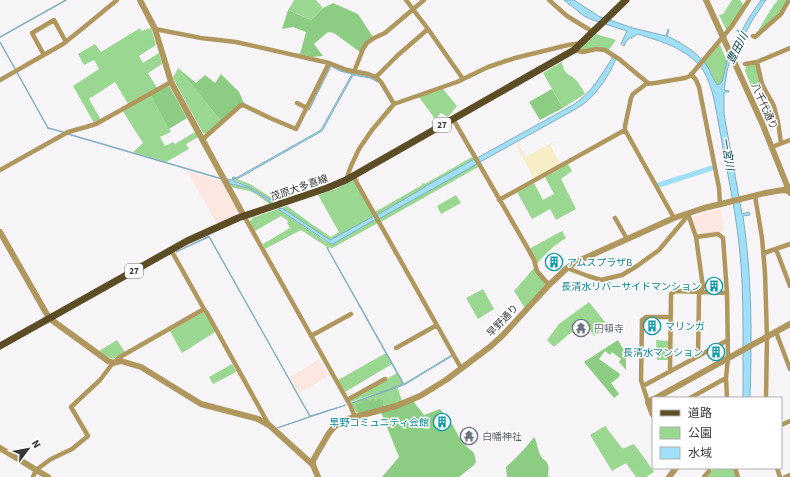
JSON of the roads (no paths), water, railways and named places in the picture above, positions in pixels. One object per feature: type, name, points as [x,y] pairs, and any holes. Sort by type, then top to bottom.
[{"type":"main road","name":"27","points":[[594,31],[626,0]]},
{"type":"main road","name":"茂原大多喜線","points":[[0,346],[171,250],[206,233],[244,216],[327,188],[350,178],[574,50],[594,31]]},
{"type":"street","points":[[0,80],[66,42],[117,0]]},
{"type":"street","points":[[140,0],[155,29],[170,82],[347,400],[355,417]]},
{"type":"street","points":[[406,0],[463,79]]},
{"type":"street","points":[[354,72],[365,46],[374,38],[386,33],[424,0]]},
{"type":"street","points":[[549,0],[567,16],[594,31]]},
{"type":"street","points":[[706,0],[724,39]]},
{"type":"street","points":[[674,218],[625,130],[627,113],[632,96],[648,83],[685,78],[691,74],[710,52],[724,39],[749,0]]},
{"type":"street","points":[[753,36],[755,37],[781,14],[790,1]]},
{"type":"street","points":[[44,55],[32,33],[54,20],[66,42]]},
{"type":"street","points":[[155,29],[201,38],[236,42],[329,63],[354,72],[368,74],[376,77],[382,82],[394,104]]},
{"type":"street","points":[[376,77],[398,55],[428,29]]},
{"type":"street","name":"八千代通り","points":[[724,39],[790,191]]},
{"type":"street","points":[[461,368],[375,214],[350,178],[350,166],[372,130],[394,104],[515,58],[581,43]]},
{"type":"street","points":[[745,64],[757,62],[790,48]]},
{"type":"street","points":[[574,50],[583,52],[599,49],[605,50],[619,59],[648,83]]},
{"type":"street","points":[[757,62],[762,84],[774,106],[781,143]]},
{"type":"street","points":[[202,139],[243,105],[296,129],[329,63]]},
{"type":"street","points":[[691,74],[699,87],[719,188],[720,204]]},
{"type":"street","points":[[0,170],[68,132],[94,125],[170,82]]},
{"type":"street","points":[[297,103],[307,108]]},
{"type":"street","points":[[453,119],[534,260],[537,271],[549,285]]},
{"type":"street","points":[[499,200],[625,130]]},
{"type":"street","points":[[772,147],[790,140]]},
{"type":"street","points":[[766,397],[764,253],[753,196],[783,190],[790,191]]},
{"type":"street","name":"早野通り","points":[[312,465],[315,457],[334,427],[344,420],[396,406],[420,396],[446,380],[492,346],[549,285],[567,268],[576,262],[674,218],[704,208],[753,196]]},
{"type":"street","points":[[688,214],[696,237],[703,287],[699,295],[698,356]]},
{"type":"street","points":[[567,268],[601,280],[622,275],[659,250],[686,219],[688,214]]},
{"type":"street","points":[[616,218],[627,239]]},
{"type":"street","points":[[0,232],[49,318],[108,361],[113,363],[121,361],[140,367],[201,404],[258,420],[269,425]]},
{"type":"street","points":[[696,237],[718,234],[723,238],[730,357],[726,378],[727,397]]},
{"type":"street","points":[[764,253],[790,244]]},
{"type":"street","points":[[776,249],[790,286]]},
{"type":"street","points":[[171,250],[269,425],[312,465],[318,477]]},
{"type":"street","points":[[670,371],[671,294],[675,291],[727,293]]},
{"type":"street","points":[[33,477],[36,470],[51,459],[72,449],[88,436],[71,406],[100,380],[113,363],[120,357],[204,309]]},
{"type":"street","points":[[311,336],[351,314]]},
{"type":"street","points":[[652,413],[652,400],[641,380],[642,320],[646,317],[670,317]]},
{"type":"street","points":[[657,397],[790,324]]},
{"type":"street","points":[[396,348],[437,325]]},
{"type":"street","points":[[776,332],[790,369]]},
{"type":"street","points":[[643,386],[728,340]]},
{"type":"street","points":[[692,397],[726,378]]},
{"type":"street","points":[[347,400],[385,379]]},
{"type":"street","points":[[0,448],[48,477]]},
{"type":"street","points":[[668,477],[675,469]]},
{"type":"street","points":[[785,477],[790,475]]},
{"type":"water","name":"一宮川","points":[[564,0],[574,0],[598,16],[633,28],[666,36],[668,29],[667,36],[695,53],[704,62],[718,85],[722,82],[727,61],[741,33],[737,30],[741,32],[761,0],[766,0],[753,19],[730,61],[724,90],[729,91],[724,92],[724,114],[742,214],[749,212],[750,215],[743,216],[751,307],[750,397],[743,397],[743,295],[737,231],[716,111],[707,77],[697,62],[674,47],[638,34],[627,40],[624,46],[621,44],[627,31],[584,16]]},
{"type":"water","points":[[613,57],[616,59],[607,76],[596,92],[585,102],[574,110],[480,162],[477,158],[580,100],[596,83]]},
{"type":"water","points":[[330,65],[340,70],[373,78],[378,82],[370,78],[353,75],[322,131],[237,179],[234,178],[233,181],[249,187],[274,202],[272,203],[249,188],[230,184],[227,179],[232,180],[233,177],[236,178],[321,130],[352,74],[340,71],[331,66],[309,110]]},
{"type":"water","points":[[474,159],[477,164],[379,219],[377,215]]},
{"type":"water","points":[[282,208],[330,240],[374,216],[376,219],[331,244],[278,209]]},
{"type":"water","points":[[209,236],[310,416],[346,405],[277,428],[309,417],[309,415],[209,237],[176,252]]},
{"type":"water","points":[[328,247],[404,384],[452,356],[404,385],[352,403],[403,384],[327,248]]},
{"type":"waterway","points":[[0,37],[66,0]]},
{"type":"waterway","points":[[0,42],[48,128],[63,132]]},
{"type":"waterway","points":[[68,134],[222,179]]},
{"type":"waterway","points":[[659,185],[712,168]]},
{"type":"place","name":"アムスプラザB","points":[[554,262]]},
{"type":"place","name":"長清水リバーサイドマンション","points":[[714,286]]},
{"type":"place","name":"マリンガ","points":[[652,326]]},
{"type":"place","name":"円頓寺","points":[[581,328]]},
{"type":"place","name":"長清水マンション","points":[[716,352]]},
{"type":"place","name":"早野コミュニティ会館","points":[[442,422]]},
{"type":"place","name":"白幡神社","points":[[469,436]]},
{"type":"water label","name":"豊田川","points":[[737,48]]}]
